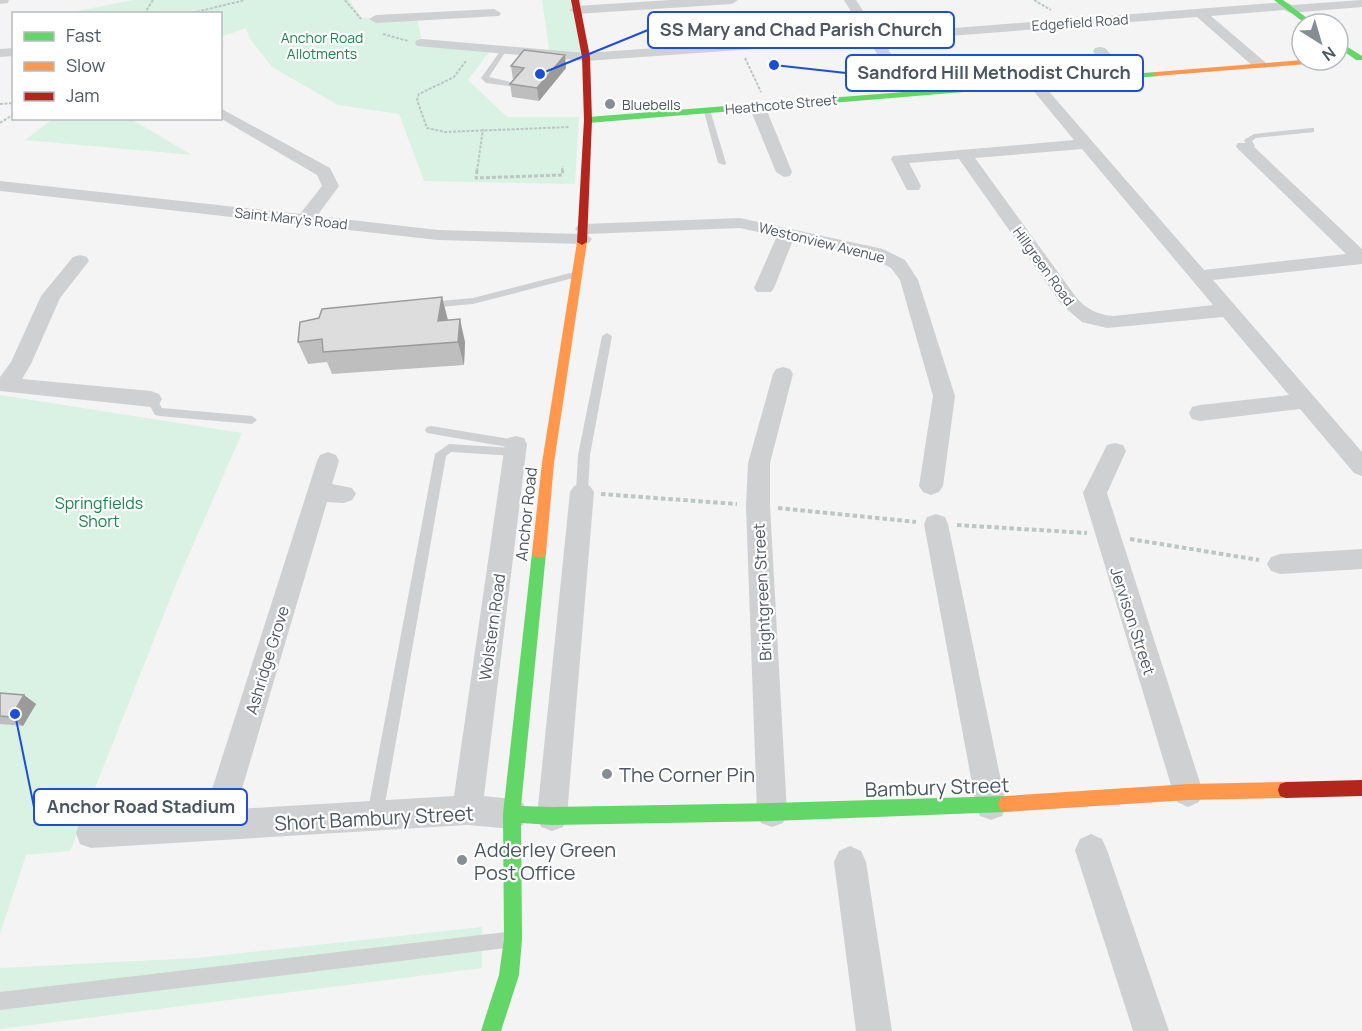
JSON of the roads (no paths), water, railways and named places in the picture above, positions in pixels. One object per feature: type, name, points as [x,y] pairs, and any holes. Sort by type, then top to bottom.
[{"type":"street","points":[[417,17],[421,0]]},
{"type":"street","points":[[576,5],[732,0]]},
{"type":"street","points":[[850,0],[908,93]]},
{"type":"street","name":"Edgefield Road","points":[[874,38],[1285,5],[1362,3]]},
{"type":"street","name":"Anchor Road","points":[[491,1031],[509,975],[513,939],[512,814],[548,463],[584,234],[588,123],[586,57],[576,5]]},
{"type":"street","points":[[1200,13],[1260,65]]},
{"type":"street","points":[[375,25],[417,17],[497,28],[586,57],[780,43]]},
{"type":"street","points":[[422,42],[460,44],[476,48],[497,28]]},
{"type":"street","points":[[1100,51],[1123,76]]},
{"type":"street","name":"Heathcote Street","points":[[588,123],[706,110],[1290,63]]},
{"type":"street","points":[[1034,83],[1362,467]]},
{"type":"street","points":[[762,106],[784,172]]},
{"type":"street","points":[[222,113],[324,172],[331,186],[305,220]]},
{"type":"street","points":[[913,186],[899,159],[1086,144]]},
{"type":"street","points":[[1246,146],[1362,258]]},
{"type":"street","name":"Hillgreen Road","points":[[964,154],[1072,306],[1082,314],[1097,321],[1114,322],[1229,310]]},
{"type":"street","name":"Saint Mary's Road","points":[[0,186],[438,235],[584,234]]},
{"type":"street","name":"Westonview Avenue","points":[[584,234],[740,223],[877,253],[898,264],[907,275],[944,396],[931,486]]},
{"type":"street","points":[[764,288],[788,233]]},
{"type":"street","points":[[1199,276],[1362,258]]},
{"type":"street","points":[[80,261],[51,296],[30,345],[4,384],[137,403]]},
{"type":"street","name":"Brightgreen Street","points":[[772,812],[758,506],[759,463],[783,374]]},
{"type":"street","points":[[1200,413],[1222,401],[1307,401]]},
{"type":"street","name":"Wolstern Road","points":[[467,810],[516,448]]},
{"type":"street","name":"Jervison Street","points":[[1115,451],[1095,493],[1188,792]]},
{"type":"street","name":"Ashridge Grove","points":[[215,827],[331,494],[328,461]]},
{"type":"street","points":[[552,816],[582,492]]},
{"type":"street","points":[[936,524],[991,805]]},
{"type":"street","points":[[1280,564],[1362,559]]},
{"type":"street","name":"Bambury Street","points":[[512,814],[552,816],[772,812],[991,805],[1188,792],[1362,788]]},
{"type":"street","name":"Short Bambury Street","points":[[92,833],[467,810],[512,814]]},
{"type":"street","points":[[1091,850],[1151,1031]]},
{"type":"street","points":[[850,862],[874,1031]]},
{"type":"lane","points":[[497,28],[485,78],[489,81],[512,84]]},
{"type":"lane","points":[[706,110],[722,163]]},
{"type":"lane","points":[[1246,146],[1248,140],[1254,136],[1311,130]]},
{"type":"lane","points":[[415,307],[473,301],[578,274]]},
{"type":"lane","points":[[582,492],[584,455],[607,336]]},
{"type":"lane","points":[[137,403],[159,412],[252,420]]},
{"type":"lane","points":[[431,430],[516,448]]},
{"type":"lane","points":[[375,815],[441,454],[449,448],[516,448]]},
{"type":"lane","points":[[0,1001],[513,939]]},
{"type":"place","name":"Sandford Hill Methodist Church","points":[[774,65]]},
{"type":"place","name":"SS Mary and Chad Parish Church","points":[[540,74]]},
{"type":"place","name":"Bluebells","points":[[610,104]]},
{"type":"place","name":"Anchor Road Stadium","points":[[15,714]]},
{"type":"place","name":"The Corner Pin","points":[[607,774]]},
{"type":"place","name":"Adderley Green Post Office","points":[[462,860]]},
{"type":"park label","name":"Anchor Road Allotments","points":[[322,46]]},
{"type":"park label","name":"Springfields Short","points":[[99,512]]}]
